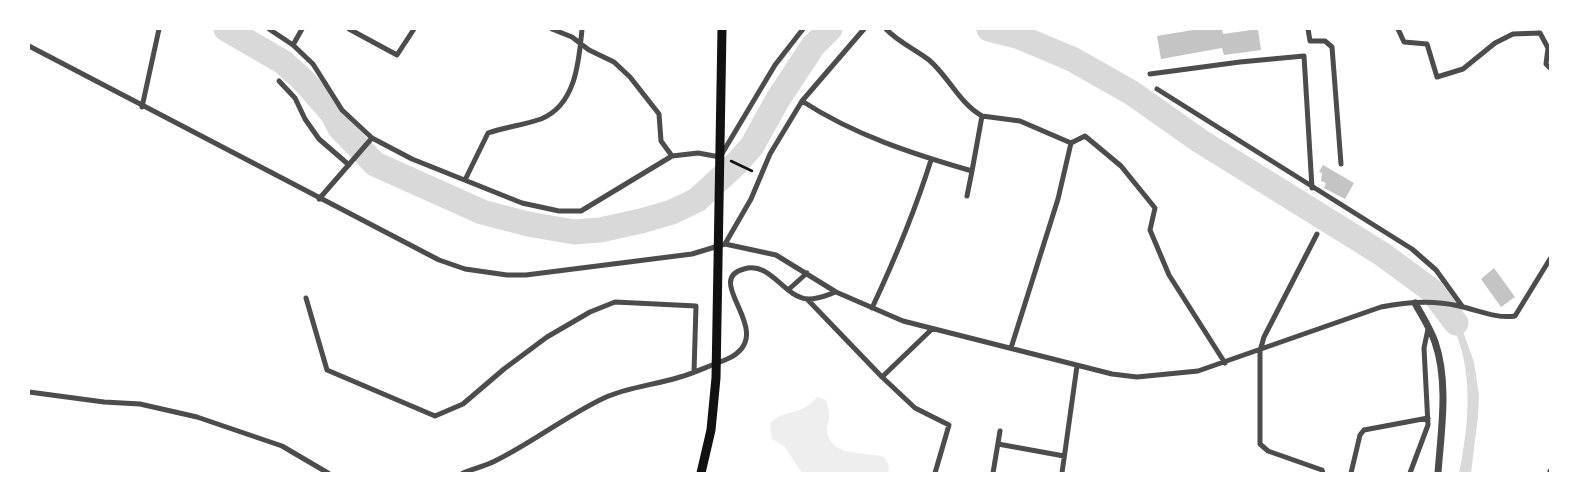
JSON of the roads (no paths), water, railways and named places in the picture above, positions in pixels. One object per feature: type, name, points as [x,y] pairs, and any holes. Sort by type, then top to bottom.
[{"type":"main road","points":[[701,473],[711,430],[716,378],[722,29]]},
{"type":"street","points":[[142,107],[158,29]]},
{"type":"street","points":[[269,29],[292,45],[313,64],[342,110],[370,140],[522,203],[559,211],[581,211],[672,156],[698,153],[720,157],[775,65],[803,29]]},
{"type":"street","points":[[292,45],[302,29]]},
{"type":"street","points":[[349,29],[398,55],[414,29]]},
{"type":"street","points":[[552,29],[572,37],[589,50],[614,62],[645,95],[659,114],[661,141],[672,156]]},
{"type":"street","points":[[465,180],[488,133],[542,118],[558,106],[572,86],[582,29]]},
{"type":"street","points":[[725,244],[752,198],[770,154],[802,101],[864,29]]},
{"type":"street","points":[[886,29],[929,60],[945,75],[962,100],[982,116],[1020,121],[1071,144]]},
{"type":"street","points":[[1308,29],[1310,42],[1325,41],[1332,47],[1341,164]]},
{"type":"street","points":[[1398,29],[1404,42],[1427,44],[1437,77],[1463,69],[1495,43],[1513,34],[1540,33],[1548,48],[1546,64],[1550,68]]},
{"type":"street","points":[[29,46],[319,199],[439,260],[465,269],[526,276],[692,254],[725,244],[776,255],[836,292],[903,321],[1112,374],[1137,377],[1198,371],[1260,351],[1381,307],[1418,303],[1460,306],[1506,318],[1515,316],[1549,262]]},
{"type":"street","points":[[1150,74],[1304,56],[1312,188]]},
{"type":"street","points":[[280,82],[295,98],[305,119],[319,139],[350,164]]},
{"type":"street","points":[[1156,89],[1412,249],[1436,270],[1460,306]]},
{"type":"street","points":[[802,101],[826,117],[857,132],[931,160],[972,171]]},
{"type":"street","points":[[967,196],[982,116]]},
{"type":"street","points":[[1011,348],[1058,199],[1071,144],[1084,136],[1121,166],[1155,208],[1150,230],[1169,275],[1225,363]]},
{"type":"street","points":[[319,199],[370,140]]},
{"type":"street","points":[[872,308],[912,217],[931,160]]},
{"type":"street","points":[[1317,234],[1264,338],[1260,351],[1260,444],[1268,451],[1322,470],[1323,473]]},
{"type":"street","points":[[463,473],[494,462],[604,398],[630,388],[681,377],[734,356],[744,346],[748,326],[731,292],[730,284],[734,275],[743,269],[762,269],[788,290],[807,299],[882,377],[915,408],[949,426],[935,473]]},
{"type":"street","points":[[788,290],[807,273]]},
{"type":"street","points":[[807,299],[836,292]]},
{"type":"street","points":[[306,298],[328,370],[435,416],[463,404],[547,337],[590,312],[614,302],[696,306],[694,372]]},
{"type":"street","points":[[1418,303],[1435,341],[1440,362],[1443,390],[1438,473]]},
{"type":"street","points":[[882,377],[932,329]]},
{"type":"street","points":[[1410,473],[1428,418],[1424,348],[1428,329]]},
{"type":"street","points":[[1062,473],[1077,366]]},
{"type":"street","points":[[29,392],[104,402],[140,404],[197,417],[282,446],[328,473]]},
{"type":"street","points":[[1351,473],[1360,434],[1364,430],[1428,418]]},
{"type":"street","points":[[993,473],[1000,430]]},
{"type":"street","points":[[998,444],[1064,456]]},
{"type":"waterway","points":[[226,29],[283,62],[303,80],[332,113],[340,128],[375,164],[482,212],[528,224],[574,232],[600,230],[641,221],[672,212],[697,200],[737,163],[752,146],[778,99],[813,46],[830,29]]},
{"type":"waterway","points":[[989,29],[1017,36],[1072,59],[1132,93],[1200,141],[1382,254],[1431,290],[1456,323]]}]
